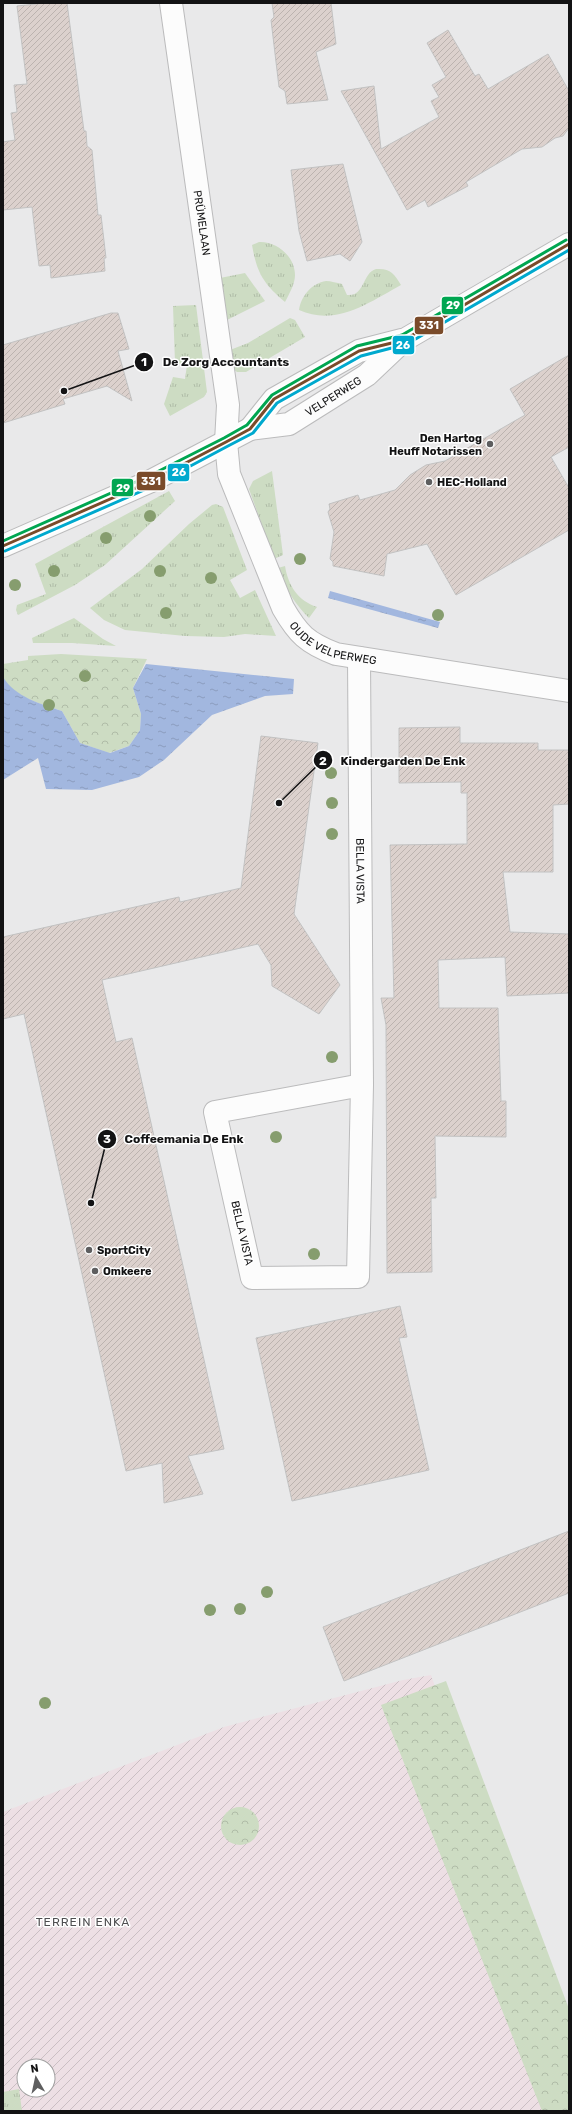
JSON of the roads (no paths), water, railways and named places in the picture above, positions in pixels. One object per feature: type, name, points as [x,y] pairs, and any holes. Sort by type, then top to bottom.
[{"type":"street","name":"PRÜMELAAN","points":[[171,3],[228,405],[226,442]]},
{"type":"street","name":"VELPERWEG","points":[[3,546],[149,482],[250,429],[289,424],[367,374],[404,340],[569,244]]},
{"type":"street","name":"VELPERWEG","points":[[250,429],[274,399],[280,395],[359,351],[404,340]]},
{"type":"street","name":"OUDE VELPERWEG","points":[[226,442],[229,474],[277,595],[294,628],[314,645],[336,654],[569,691]]},
{"type":"street","name":"BELLA VISTA","points":[[359,658],[362,1085],[358,1277],[252,1278],[215,1112],[362,1085]]},
{"type":"water","points":[[330,591],[440,622],[438,628],[328,598]]},
{"type":"water","points":[[146,664],[294,679],[293,694],[265,696],[212,715],[164,760],[139,777],[92,790],[46,789],[38,758],[3,780],[3,677],[14,690],[21,695],[62,711],[80,743],[110,753],[129,746],[140,730],[141,714],[133,688]]},
{"type":"place","name":"De Zorg Accountants","points":[[64,391]]},
{"type":"place","name":"Den Hartog Heuff Notarissen","points":[[490,444]]},
{"type":"place","name":"HEC-Holland","points":[[429,482]]},
{"type":"place","name":"Kindergarden De Enk","points":[[279,803]]},
{"type":"place","name":"Coffeemania De Enk","points":[[91,1203]]},
{"type":"place","name":"SportCity","points":[[89,1250]]},
{"type":"place","name":"Omkeere","points":[[95,1271]]},
{"type":"district","name":"TERREIN ENKA","points":[[83,1922]]}]
